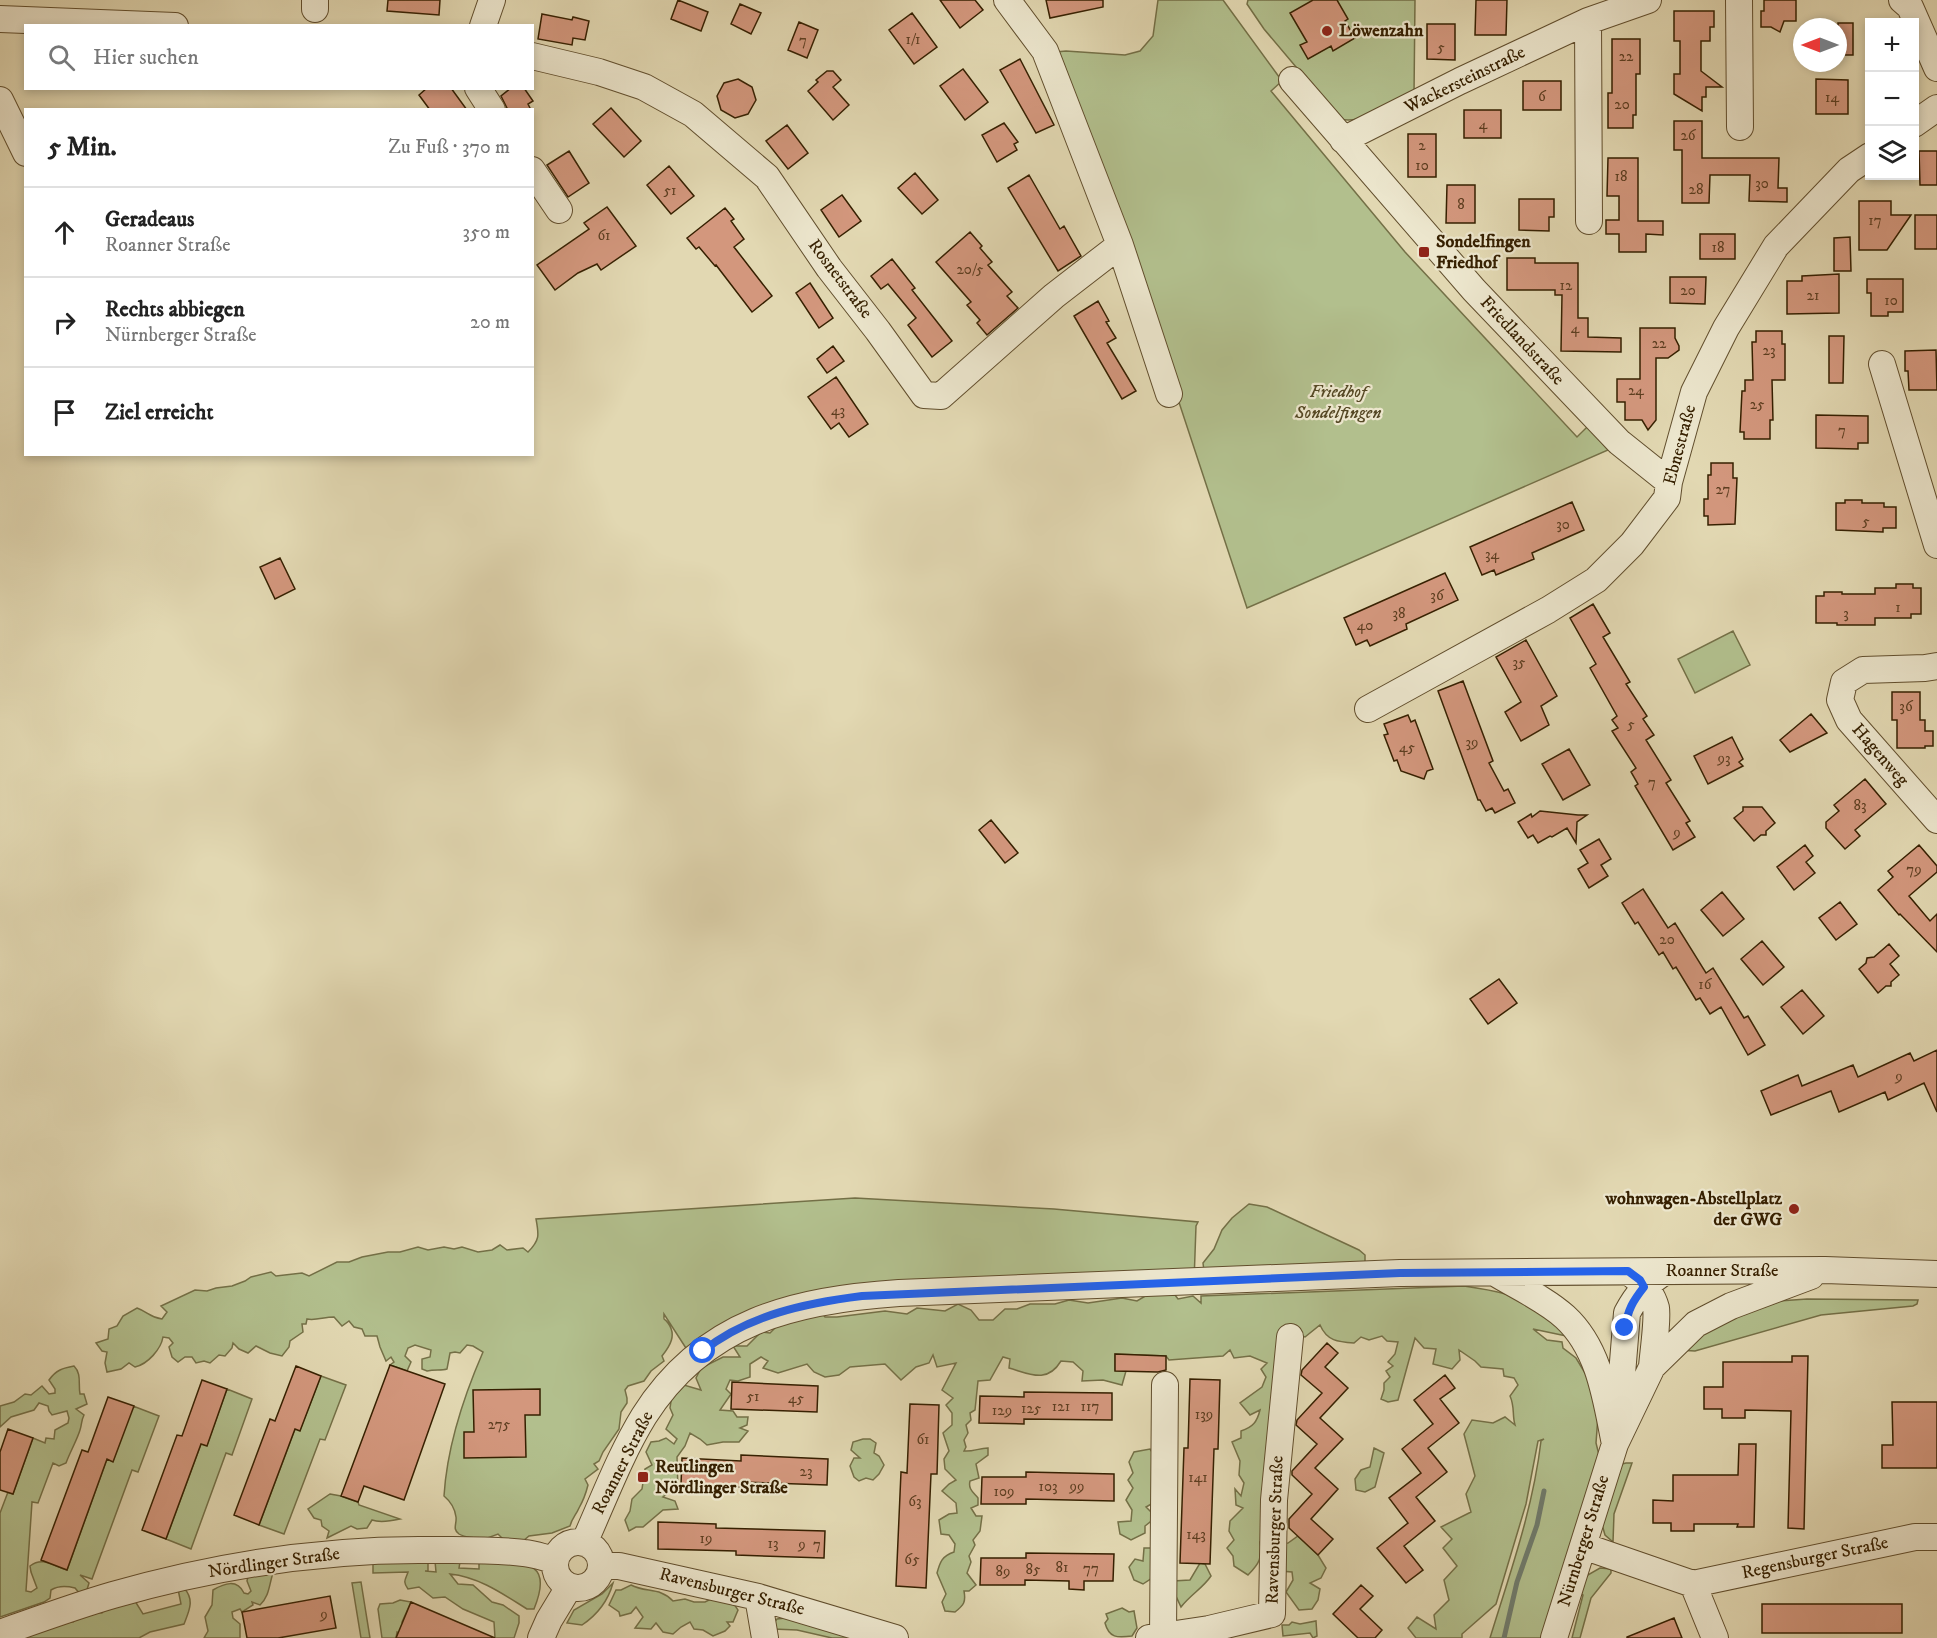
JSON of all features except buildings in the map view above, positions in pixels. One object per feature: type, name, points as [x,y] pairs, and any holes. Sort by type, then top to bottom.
[{"type":"street","points":[[484,24],[492,0]]},
{"type":"street","points":[[1007,0],[1045,51],[1120,246],[1169,394]]},
{"type":"street","name":"Wackersteinstraße","points":[[1343,140],[1460,81],[1588,21],[1648,0]]},
{"type":"street","points":[[1739,0],[1740,127]]},
{"type":"street","points":[[1907,2],[1937,68]]},
{"type":"street","points":[[0,19],[58,10],[160,24]]},
{"type":"street","points":[[1588,21],[1589,221]]},
{"type":"street","name":"Rosnetstraße","points":[[534,56],[599,72],[644,87],[693,114],[767,177],[829,268],[879,331],[924,395],[941,396],[1054,296],[1120,246]]},
{"type":"street","name":"Friedlandstraße","points":[[1292,80],[1474,290],[1548,369],[1619,442],[1669,482]]},
{"type":"street","points":[[479,90],[491,108]]},
{"type":"street","points":[[0,100],[24,149]]},
{"type":"street","points":[[1919,121],[1937,108]]},
{"type":"street","name":"Ebnestraße","points":[[1368,709],[1548,610],[1596,580],[1632,544],[1667,498],[1669,482],[1694,392],[1726,328],[1776,246],[1849,170],[1865,159]]},
{"type":"street","points":[[534,173],[559,210]]},
{"type":"street","points":[[1882,364],[1937,545]]},
{"type":"street","name":"Hagenweg","points":[[1937,666],[1863,670],[1844,682],[1840,700],[1849,720],[1937,820]]},
{"type":"street","name":"Roanner Straße","points":[[1666,1271],[1825,1270],[1937,1274]]},
{"type":"street","name":"Nürnberger Straße","points":[[1554,1638],[1615,1444],[1652,1367],[1696,1324],[1731,1306],[1825,1270]]},
{"type":"street","name":"Nürnberger Straße","points":[[1636,1279],[1666,1271]]},
{"type":"street","points":[[1493,1272],[1550,1306],[1576,1328],[1587,1344],[1600,1377],[1615,1444]]},
{"type":"street","name":"Roanner Straße","points":[[585,1544],[632,1436],[645,1414],[674,1377],[714,1343],[738,1329],[783,1311],[837,1299],[899,1293],[1400,1273],[1493,1272],[1636,1279]]},
{"type":"street","name":"Nürnberger Straße","points":[[1636,1279],[1656,1309],[1652,1367]]},
{"type":"street","name":"Nürnberger Straße","points":[[1615,1444],[1622,1396],[1628,1313],[1633,1302],[1636,1279]]},
{"type":"street","name":"Ravensburger Straße","points":[[1166,1385],[1156,1637],[1227,1625],[1272,1614],[1274,1500],[1290,1337]]},
{"type":"street","name":"Regensburger Straße","points":[[1693,1584],[1915,1537],[1937,1537]]},
{"type":"street","points":[[578,1542],[585,1544],[596,1552],[601,1566],[596,1580],[583,1588],[568,1587],[556,1575],[555,1560],[567,1545],[578,1542]]},
{"type":"street","points":[[1583,1546],[1693,1584],[1715,1638]]},
{"type":"street","name":"Nördlinger Straße","points":[[0,1633],[97,1600],[169,1581],[313,1555],[394,1550],[480,1550],[525,1553],[555,1560]]},
{"type":"street","name":"Ravensburger Straße","points":[[601,1566],[619,1566],[758,1597],[895,1638]]},
{"type":"street","points":[[541,1638],[568,1587]]},
{"type":"street","points":[[758,1597],[765,1638]]},
{"type":"green space","name":"Friedhof Sondelfingen","points":[[1158,0],[1223,0],[1282,81],[1271,91],[1405,252],[1577,437],[1588,426],[1608,450],[1247,608],[1126,242],[1056,52],[1125,55],[1140,51],[1153,36]]},
{"type":"green space","points":[[1248,0],[1415,0],[1414,95],[1368,116],[1349,120],[1340,119],[1264,29],[1247,4]]},
{"type":"green space","points":[[1733,631],[1750,665],[1695,693],[1678,659]]},
{"type":"green space","points":[[855,1198],[1054,1209],[1198,1222],[1194,1282],[837,1299],[693,1359],[664,1314],[664,1319],[671,1327],[672,1336],[662,1356],[664,1361],[651,1371],[644,1381],[628,1386],[625,1390],[627,1403],[621,1412],[619,1429],[599,1461],[594,1464],[598,1469],[585,1479],[588,1485],[570,1526],[552,1533],[529,1536],[523,1541],[503,1539],[498,1534],[482,1540],[459,1534],[455,1528],[455,1511],[444,1496],[457,1422],[483,1352],[473,1346],[467,1345],[460,1353],[450,1353],[447,1369],[427,1371],[422,1369],[422,1359],[430,1357],[431,1350],[415,1345],[408,1348],[405,1356],[411,1362],[407,1371],[390,1365],[394,1362],[391,1357],[386,1361],[377,1336],[365,1336],[362,1329],[354,1327],[349,1321],[342,1326],[334,1317],[330,1317],[307,1319],[306,1324],[302,1324],[303,1332],[290,1341],[289,1347],[282,1356],[256,1346],[248,1353],[233,1343],[225,1356],[219,1355],[210,1363],[204,1361],[196,1363],[192,1357],[185,1357],[178,1362],[172,1357],[169,1347],[173,1343],[169,1338],[163,1337],[157,1351],[145,1363],[135,1367],[129,1363],[121,1369],[107,1372],[105,1363],[107,1352],[102,1351],[96,1343],[108,1339],[109,1329],[117,1326],[123,1316],[137,1308],[162,1319],[167,1312],[161,1306],[195,1290],[207,1291],[232,1286],[251,1277],[271,1272],[276,1276],[302,1273],[309,1276],[337,1262],[349,1262],[362,1257],[418,1247],[428,1250],[462,1247],[478,1252],[492,1250],[500,1245],[507,1250],[523,1248],[528,1252],[538,1237],[536,1219]]},
{"type":"green space","points":[[1249,1204],[1267,1207],[1359,1250],[1365,1255],[1365,1262],[1204,1271],[1203,1263],[1214,1249],[1222,1230]]},
{"type":"green space","points":[[1464,1286],[1516,1297],[1535,1305],[1551,1316],[1571,1337],[1533,1329],[1547,1340],[1562,1342],[1563,1348],[1576,1358],[1599,1403],[1596,1443],[1600,1459],[1543,1638],[1490,1638],[1520,1541],[1541,1441],[1544,1439],[1538,1441],[1526,1504],[1496,1604],[1462,1634],[1462,1638],[1416,1638],[1408,1628],[1417,1617],[1436,1629],[1434,1615],[1449,1600],[1444,1580],[1457,1566],[1443,1548],[1452,1539],[1441,1527],[1471,1512],[1466,1494],[1475,1476],[1464,1434],[1472,1420],[1493,1423],[1505,1417],[1515,1425],[1510,1396],[1518,1385],[1514,1378],[1504,1376],[1503,1369],[1481,1367],[1459,1350],[1460,1360],[1452,1369],[1433,1364],[1436,1349],[1424,1348],[1415,1338],[1398,1400],[1388,1402],[1381,1399],[1384,1383],[1390,1377],[1386,1371],[1393,1366],[1388,1362],[1395,1354],[1398,1342],[1387,1341],[1382,1336],[1369,1340],[1361,1337],[1354,1343],[1338,1341],[1326,1334],[1320,1325],[1305,1337],[1283,1330],[1272,1536],[1260,1542],[1259,1560],[1248,1575],[1234,1566],[1233,1556],[1227,1548],[1234,1540],[1229,1531],[1230,1521],[1243,1508],[1236,1505],[1235,1489],[1241,1496],[1244,1483],[1239,1475],[1240,1461],[1232,1442],[1241,1438],[1241,1431],[1254,1424],[1257,1418],[1260,1410],[1250,1415],[1240,1403],[1262,1387],[1266,1377],[1261,1369],[1267,1363],[1250,1356],[1234,1358],[1230,1350],[1223,1356],[1169,1360],[1166,1356],[1115,1354],[1115,1370],[1126,1371],[1122,1385],[1103,1380],[1082,1381],[1083,1371],[1073,1362],[1061,1361],[1050,1373],[1038,1375],[1009,1368],[1010,1359],[1003,1357],[990,1380],[978,1381],[975,1410],[970,1413],[971,1420],[966,1425],[968,1433],[964,1440],[966,1447],[964,1451],[988,1448],[988,1455],[976,1464],[979,1478],[970,1481],[971,1490],[978,1498],[978,1505],[971,1508],[976,1516],[982,1516],[980,1531],[973,1540],[975,1545],[969,1556],[971,1562],[967,1573],[976,1585],[969,1591],[964,1591],[964,1603],[955,1612],[945,1611],[942,1602],[946,1594],[937,1573],[942,1560],[954,1552],[955,1544],[949,1535],[941,1534],[939,1520],[949,1514],[957,1513],[956,1503],[942,1491],[956,1480],[945,1469],[944,1459],[949,1451],[943,1433],[952,1425],[952,1413],[946,1405],[953,1398],[942,1390],[956,1363],[937,1367],[933,1355],[929,1363],[916,1367],[901,1380],[885,1364],[850,1367],[839,1375],[825,1377],[814,1372],[807,1364],[778,1373],[763,1368],[768,1361],[761,1357],[750,1364],[750,1377],[738,1381],[730,1380],[726,1389],[731,1394],[720,1410],[733,1411],[737,1417],[748,1417],[747,1425],[740,1428],[748,1431],[739,1442],[707,1445],[690,1433],[677,1457],[678,1491],[671,1491],[663,1497],[675,1501],[678,1509],[663,1510],[643,1527],[636,1527],[629,1531],[625,1520],[630,1511],[632,1499],[642,1489],[645,1469],[652,1465],[646,1452],[651,1442],[666,1438],[674,1444],[677,1439],[666,1429],[673,1415],[670,1408],[672,1395],[684,1385],[701,1390],[696,1378],[701,1368],[723,1357],[740,1357],[733,1346],[747,1346],[761,1332],[770,1333],[777,1326],[816,1306],[825,1317],[837,1317],[885,1311],[907,1314],[917,1308],[945,1311],[958,1304],[971,1310],[979,1320],[993,1320],[1005,1309],[1017,1309],[1030,1304],[1055,1304],[1069,1300],[1088,1303],[1122,1298],[1137,1301],[1147,1295],[1175,1295],[1178,1299],[1193,1296],[1201,1303],[1201,1296]]},
{"type":"green space","points":[[1918,1300],[1913,1306],[1821,1315],[1695,1351],[1679,1350],[1716,1321],[1779,1301]]},
{"type":"green space","points":[[74,1366],[79,1376],[80,1394],[84,1394],[87,1404],[76,1409],[84,1415],[79,1434],[66,1463],[59,1466],[53,1463],[38,1503],[32,1502],[26,1591],[31,1592],[37,1588],[30,1566],[35,1563],[44,1562],[67,1570],[107,1459],[113,1461],[133,1406],[159,1416],[138,1472],[132,1470],[92,1579],[80,1575],[89,1583],[86,1593],[80,1594],[72,1587],[57,1587],[51,1590],[50,1598],[44,1602],[0,1617],[0,1513],[8,1492],[13,1494],[33,1438],[45,1443],[46,1438],[54,1439],[55,1430],[68,1423],[69,1418],[67,1411],[52,1415],[48,1406],[39,1403],[34,1410],[11,1417],[0,1427],[0,1406],[14,1402],[25,1394],[31,1395],[42,1386],[49,1394],[55,1393],[49,1380],[60,1370]]},
{"type":"green space","points":[[321,1376],[346,1385],[325,1440],[320,1439],[284,1534],[259,1525],[295,1429],[300,1430]]},
{"type":"green space","points":[[227,1389],[252,1399],[232,1455],[226,1453],[191,1549],[166,1539],[201,1444],[207,1445]]},
{"type":"green space","points":[[870,1439],[876,1443],[874,1453],[879,1456],[884,1465],[873,1480],[866,1478],[859,1481],[854,1477],[850,1466],[854,1458],[860,1458],[851,1450],[853,1442]]},
{"type":"green space","points":[[1374,1448],[1384,1453],[1375,1487],[1365,1492],[1356,1490],[1355,1479],[1361,1470],[1370,1467]]},
{"type":"green space","points":[[1150,1449],[1156,1458],[1155,1502],[1146,1507],[1154,1515],[1145,1526],[1145,1533],[1131,1540],[1120,1534],[1118,1522],[1131,1521],[1132,1510],[1126,1500],[1133,1488],[1128,1480],[1133,1473],[1129,1462],[1134,1452]]},
{"type":"green space","points":[[1632,1463],[1614,1514],[1613,1542],[1605,1535],[1601,1521],[1622,1464]]},
{"type":"green space","points":[[330,1494],[358,1502],[359,1505],[400,1519],[382,1522],[372,1520],[367,1528],[357,1529],[351,1526],[327,1538],[329,1531],[322,1526],[321,1520],[314,1518],[308,1509]]},
{"type":"green space","points":[[1298,1536],[1318,1555],[1326,1568],[1321,1578],[1310,1583],[1320,1589],[1318,1600],[1312,1609],[1299,1610],[1286,1592],[1293,1580],[1292,1572],[1280,1571],[1272,1544],[1288,1543]]},
{"type":"green space","points":[[1144,1548],[1154,1548],[1152,1578],[1143,1584],[1134,1580],[1129,1567],[1135,1559],[1143,1561]]},
{"type":"green space","points":[[428,1560],[428,1571],[425,1571],[436,1572],[435,1561],[460,1562],[459,1568],[479,1569],[479,1562],[529,1566],[537,1571],[540,1579],[540,1592],[534,1609],[527,1609],[481,1582],[450,1574],[458,1584],[473,1585],[492,1602],[503,1605],[519,1616],[514,1638],[495,1638],[494,1622],[463,1609],[445,1597],[433,1598],[419,1587],[408,1589],[405,1582],[408,1572],[373,1573],[373,1561]]},
{"type":"green space","points":[[1200,1563],[1205,1564],[1211,1576],[1181,1607],[1175,1594],[1173,1581],[1190,1580]]},
{"type":"green space","points":[[1600,1568],[1611,1569],[1611,1573],[1591,1598],[1580,1638],[1572,1638],[1583,1595],[1578,1591],[1586,1576]]},
{"type":"green space","points":[[274,1570],[268,1593],[260,1605],[252,1602],[253,1605],[242,1612],[240,1609],[232,1612],[233,1618],[240,1624],[240,1638],[204,1638],[208,1631],[205,1617],[212,1605],[213,1590],[226,1584],[234,1584],[248,1594],[251,1591],[247,1581],[248,1576]]},
{"type":"green space","points":[[361,1582],[370,1638],[361,1638],[352,1583]]},
{"type":"green space","points":[[613,1583],[605,1602],[592,1617],[582,1625],[567,1623],[574,1610],[602,1594]]},
{"type":"green space","points":[[631,1585],[658,1592],[673,1601],[685,1599],[705,1602],[719,1595],[732,1601],[738,1610],[733,1622],[727,1622],[730,1626],[713,1636],[703,1630],[694,1629],[690,1622],[673,1634],[663,1632],[656,1623],[651,1629],[635,1628],[643,1617],[636,1607],[631,1613],[620,1616],[619,1612],[609,1605],[616,1590]]},
{"type":"green space","points":[[184,1588],[190,1601],[184,1624],[150,1632],[139,1638],[0,1638],[62,1619],[73,1622],[86,1614],[102,1613],[112,1600],[130,1593],[143,1614],[181,1604],[178,1589]]},
{"type":"green space","points":[[400,1600],[411,1602],[402,1622],[405,1625],[400,1633],[397,1632],[396,1638],[382,1638],[378,1609],[380,1604]]},
{"type":"green space","points":[[1122,1608],[1129,1612],[1134,1611],[1137,1628],[1132,1636],[1114,1636],[1109,1632],[1105,1623],[1108,1619],[1106,1614]]},
{"type":"green space","points":[[785,1618],[850,1636],[850,1638],[832,1638],[797,1630],[773,1629],[773,1624],[777,1619]]},
{"type":"green space","points":[[1316,1621],[1317,1636],[1313,1638],[1310,1633],[1283,1636],[1282,1625],[1289,1625],[1292,1622],[1300,1624]]},
{"type":"waterway","points":[[1504,1638],[1517,1582],[1537,1525],[1544,1491]]},
{"type":"place","name":"Löwenzahn","points":[[1327,31]]},
{"type":"place","name":"Sondelfingen Friedhof","points":[[1424,252]]},
{"type":"place","name":"wohnwagen-Abstellplatz der GWG","points":[[1794,1209]]},
{"type":"place","name":"Reutlingen Nördlinger Straße","points":[[643,1477]]},
{"type":"route","points":[[703,1351],[738,1329],[762,1318],[806,1305],[862,1296],[1400,1273],[1628,1271],[1640,1280],[1644,1287],[1633,1302],[1625,1328]]}]
